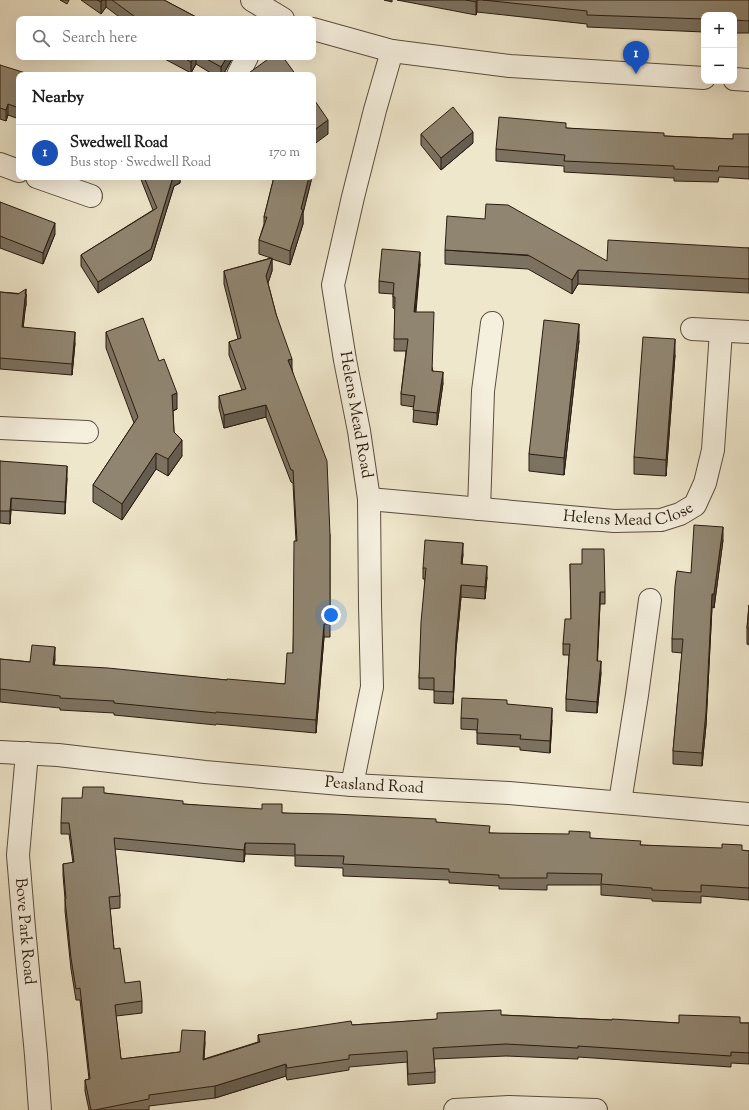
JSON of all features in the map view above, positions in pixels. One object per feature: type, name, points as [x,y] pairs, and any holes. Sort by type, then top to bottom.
[{"type":"street","points":[[316,30],[392,51],[510,66],[701,78]]},
{"type":"street","name":"Helens Mead Road","points":[[352,785],[372,687],[370,499],[333,285],[353,197],[392,51]]},
{"type":"street","points":[[240,72],[246,60]]},
{"type":"street","points":[[737,79],[749,80]]},
{"type":"street","points":[[0,164],[16,170]]},
{"type":"street","points":[[46,180],[91,196]]},
{"type":"street","points":[[479,509],[483,391],[492,323]]},
{"type":"street","points":[[692,330],[749,332]]},
{"type":"street","name":"Helens Mead Close","points":[[370,499],[614,521],[661,520],[680,514],[695,505],[705,483],[713,450],[721,331]]},
{"type":"street","points":[[0,428],[87,432]]},
{"type":"street","points":[[620,802],[650,600]]},
{"type":"street","name":"Peasland Road","points":[[0,752],[58,755],[205,772],[352,785],[509,793],[749,814]]},
{"type":"street","name":"Bove Park Road","points":[[27,753],[18,855],[40,1110]]},
{"type":"street","points":[[455,1110],[509,1107],[596,1110]]},
{"type":"building","points":[[112,0],[164,0],[194,16],[134,16]]},
{"type":"building","points":[[466,0],[477,0],[476,2]]},
{"type":"building","points":[[483,0],[749,0],[749,21],[737,20],[737,12],[701,12],[701,19],[587,15],[587,11]]},
{"type":"building","points":[[208,60],[225,60],[221,67]]},
{"type":"building","points":[[267,60],[285,60],[294,72],[250,72]]},
{"type":"building","points":[[0,65],[22,72],[16,72],[16,107],[8,104],[6,110],[0,108]]},
{"type":"building","points":[[316,102],[328,120],[316,129]]},
{"type":"building","points":[[453,107],[473,132],[441,158],[421,134]]},
{"type":"building","points":[[499,117],[566,123],[566,128],[664,133],[664,136],[733,139],[733,134],[749,134],[749,167],[719,166],[718,171],[674,169],[674,166],[564,161],[565,155],[496,149]]},
{"type":"building","points":[[145,180],[172,180],[151,249],[98,282],[81,255],[157,208]]},
{"type":"building","points":[[273,180],[308,180],[301,209],[303,210],[290,251],[259,240],[267,217],[264,217]]},
{"type":"building","points":[[0,202],[55,223],[43,253],[0,236]]},
{"type":"building","points":[[486,204],[508,205],[607,261],[608,240],[749,248],[749,279],[578,270],[572,280],[528,255],[445,250],[447,216],[485,219]]},
{"type":"building","points":[[382,249],[420,252],[414,312],[434,312],[432,371],[443,372],[437,413],[413,410],[415,396],[401,394],[408,339],[394,339],[394,283],[379,281]]},
{"type":"building","points":[[272,258],[266,276],[276,314],[292,359],[288,360],[327,461],[330,535],[330,624],[324,624],[316,720],[216,713],[114,703],[114,701],[60,698],[60,696],[0,689],[0,659],[30,662],[32,645],[55,647],[53,665],[108,668],[227,680],[285,684],[287,653],[293,653],[294,541],[297,541],[293,470],[291,470],[266,405],[224,415],[219,396],[246,389],[229,342],[241,338],[224,271]]},
{"type":"building","points":[[26,289],[22,327],[75,332],[72,364],[0,358],[0,292],[18,294]]},
{"type":"building","points":[[143,318],[159,361],[164,359],[177,393],[172,395],[174,432],[182,440],[168,459],[156,453],[122,504],[93,485],[138,417],[106,332]]},
{"type":"building","points":[[544,320],[579,324],[564,458],[529,454]]},
{"type":"building","points":[[643,337],[675,339],[666,460],[634,457]]},
{"type":"building","points":[[0,461],[67,466],[65,502],[11,498],[10,511],[0,511]]},
{"type":"building","points":[[694,525],[723,527],[714,594],[712,594],[706,712],[702,753],[673,751],[683,639],[672,639],[675,586],[677,571],[691,573]]},
{"type":"building","points":[[425,540],[463,543],[461,564],[487,566],[485,587],[461,585],[453,692],[434,691],[434,678],[419,678],[421,622],[426,568],[423,568]]},
{"type":"building","points":[[582,549],[604,549],[605,592],[600,592],[597,661],[601,661],[597,702],[566,699],[570,644],[563,644],[565,619],[571,619],[570,564],[582,564]]},
{"type":"building","points":[[749,605],[749,628],[747,628]]},
{"type":"building","points":[[462,698],[507,700],[507,704],[552,708],[550,741],[520,739],[521,735],[477,733],[478,719],[461,718]]},
{"type":"building","points":[[83,787],[104,787],[104,793],[183,801],[183,804],[262,809],[262,804],[282,804],[282,813],[436,819],[436,822],[490,826],[489,833],[569,834],[569,831],[590,832],[590,838],[641,841],[640,845],[722,848],[722,844],[742,845],[742,850],[749,851],[749,888],[701,885],[701,892],[652,890],[652,888],[601,884],[602,874],[547,873],[547,878],[499,878],[499,875],[449,872],[449,869],[343,864],[344,856],[295,855],[295,844],[245,843],[244,850],[114,838],[120,896],[109,897],[114,949],[120,948],[125,983],[140,981],[142,1001],[115,1005],[121,1059],[180,1052],[182,1030],[205,1031],[203,1060],[260,1042],[258,1035],[351,1021],[352,1025],[437,1019],[437,1013],[501,1010],[501,1015],[679,1023],[679,1015],[740,1017],[740,1023],[749,1023],[749,1053],[731,1052],[731,1056],[578,1046],[578,1048],[506,1044],[433,1048],[435,1072],[408,1074],[407,1051],[349,1055],[349,1059],[287,1068],[286,1064],[215,1086],[149,1095],[149,1099],[91,1110],[85,1080],[90,1079],[80,988],[76,989],[71,958],[65,899],[63,864],[74,862],[69,823],[61,823],[62,798],[82,798]]},
{"type":"place","name":"Swedwell Road","points":[[636,74]]}]
